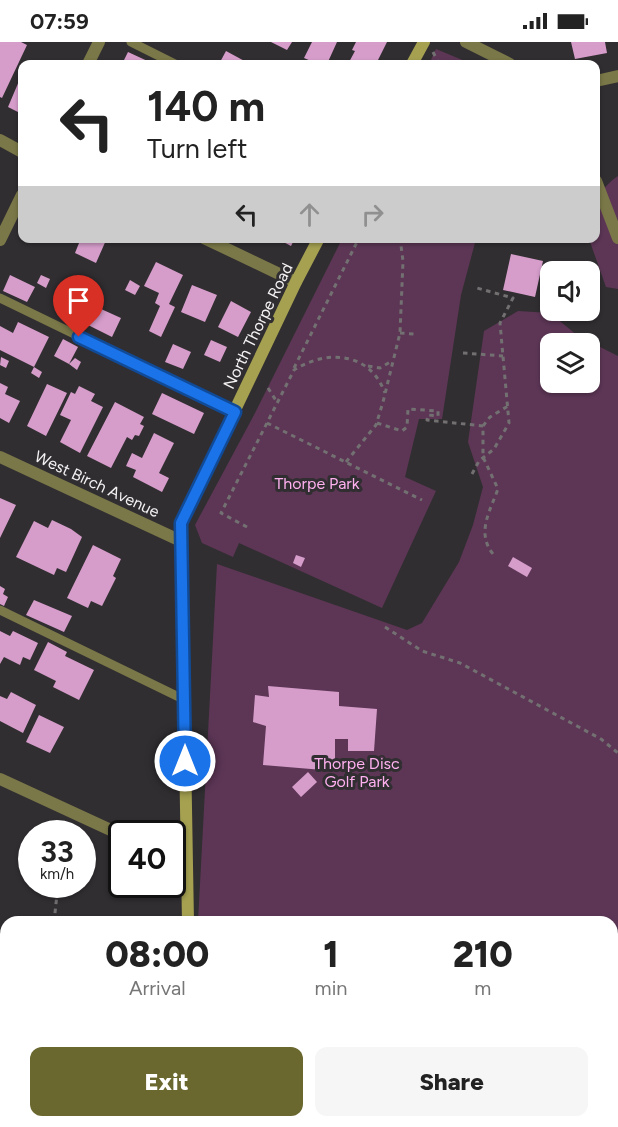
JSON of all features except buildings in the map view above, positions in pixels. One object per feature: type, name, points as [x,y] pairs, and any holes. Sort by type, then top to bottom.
[{"type":"street","points":[[90,60],[99,42]]},
{"type":"street","points":[[414,60],[424,42]]},
{"type":"street","points":[[466,42],[502,60]]},
{"type":"street","points":[[600,80],[618,76]]},
{"type":"street","points":[[0,140],[18,150]]},
{"type":"street","points":[[600,191],[618,238]]},
{"type":"street","points":[[0,240],[18,203]]},
{"type":"street","points":[[214,243],[296,282]]},
{"type":"street","name":"North Thorpe Road","points":[[185,820],[181,523],[296,282],[317,243]]},
{"type":"street","name":"West Birch Avenue","points":[[0,457],[181,541]]},
{"type":"street","points":[[0,779],[108,829]]},
{"type":"street","name":"North Thorpe Road","points":[[186,862],[188,916]]},
{"type":"lane","points":[[131,42],[167,60]]},
{"type":"lane","points":[[0,298],[235,412]]},
{"type":"lane","points":[[0,610],[185,700]]},
{"type":"path","points":[[433,52],[437,60]]},
{"type":"path","points":[[247,526],[221,513],[357,243]]},
{"type":"path","points":[[346,462],[377,423],[385,393],[399,333],[403,261],[401,243]]},
{"type":"path","points":[[472,474],[483,457],[494,449],[510,423],[500,323],[513,298],[477,288]]},
{"type":"path","points":[[399,333],[414,334]]},
{"type":"path","points":[[463,353],[504,356]]},
{"type":"path","points":[[294,370],[313,359],[324,357],[346,359],[380,368],[393,360]]},
{"type":"path","points":[[366,366],[382,383],[385,393]]},
{"type":"path","points":[[268,388],[277,402]]},
{"type":"path","points":[[493,554],[486,546],[483,531],[498,489],[483,457],[483,426],[490,417],[508,406]]},
{"type":"path","points":[[377,423],[402,431],[407,427],[408,408],[438,411],[438,416],[428,415],[427,420],[483,426]]},
{"type":"path","points":[[267,423],[422,500]]},
{"type":"path","points":[[385,627],[422,651],[460,663],[601,739],[618,751]]},
{"type":"path","points":[[55,916],[57,898]]},
{"type":"green space","points":[[436,49],[462,60],[431,60]]},
{"type":"green space","points":[[618,176],[618,289],[606,287],[600,270],[600,261],[597,261],[590,243],[600,243],[600,196]]},
{"type":"green space","name":"Thorpe Park","points":[[340,243],[475,243],[461,295],[442,419],[419,419],[405,477],[436,491],[382,608],[239,543],[233,557],[202,543],[195,525],[254,415]]},
{"type":"green space","name":"Thorpe Disc Golf Park","points":[[518,311],[540,312],[540,321],[560,321],[574,333],[540,333],[540,393],[600,393],[600,347],[618,356],[618,916],[198,916],[217,564],[407,630],[422,623],[459,562],[473,525],[483,487],[468,442],[484,331]]},
{"type":"route","points":[[79,337],[235,412],[181,523],[185,761]]}]
